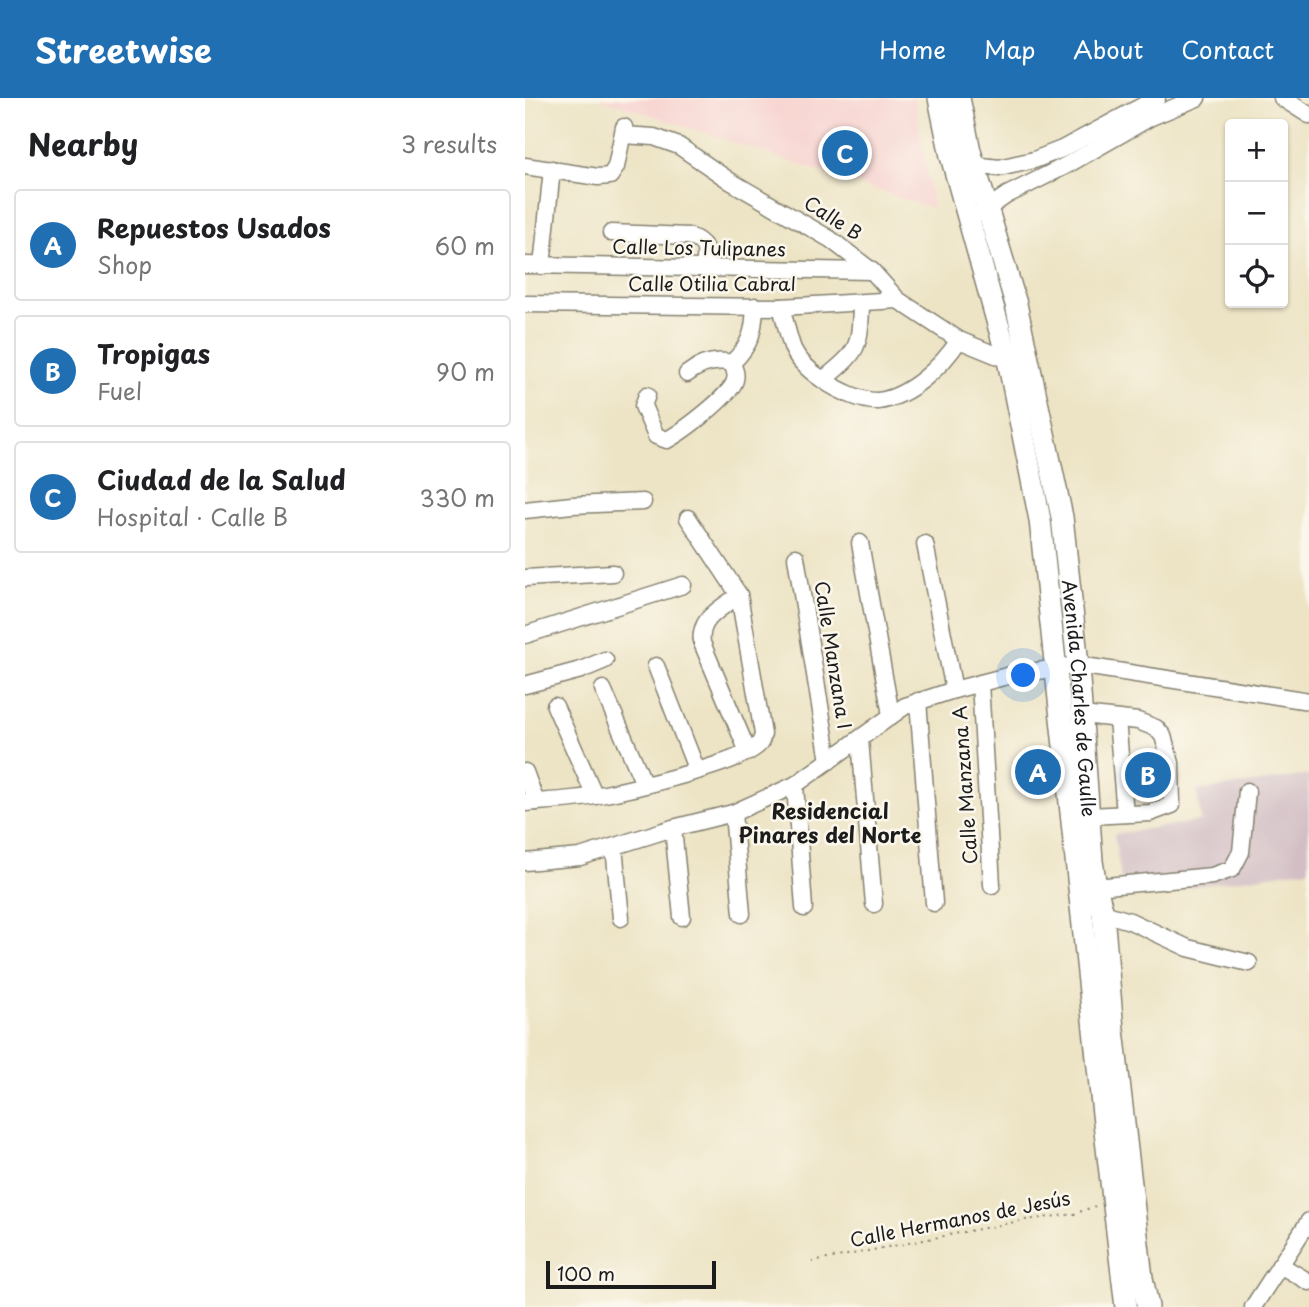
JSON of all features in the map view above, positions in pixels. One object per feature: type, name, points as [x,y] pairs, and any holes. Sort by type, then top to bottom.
[{"type":"main road","name":"Avenida Charles de Gaulle","points":[[939,98],[979,214],[1040,520],[1112,1201],[1126,1307]]},
{"type":"main road","name":"Avenida Charles de Gaulle","points":[[960,98],[965,167]]},
{"type":"main road","name":"Avenida Charles de Gaulle","points":[[979,214],[1016,304],[1062,517],[1078,665],[1095,887],[1103,913],[1113,1030],[1147,1307]]},
{"type":"main road","points":[[1040,520],[1062,517]]},
{"type":"street","points":[[965,167],[999,167],[1034,160],[1062,149],[1157,98]]},
{"type":"street","points":[[979,214],[1007,195],[1067,165],[1151,117],[1197,98]]},
{"type":"street","points":[[1282,98],[1309,115]]},
{"type":"street","name":"Calle B","points":[[552,169],[598,177],[610,176],[616,167],[623,129],[679,146],[730,181],[830,239],[872,271],[898,300],[959,340],[1008,360]]},
{"type":"street","points":[[525,166],[552,169],[533,265]]},
{"type":"street","points":[[611,233],[689,236],[701,241],[706,249],[703,269]]},
{"type":"street","name":"Calle Los Tulipanes","points":[[533,265],[872,271]]},
{"type":"street","name":"Calle Otilia Cabral","points":[[525,304],[781,307],[898,300]]},
{"type":"street","points":[[823,380],[853,353],[859,343],[861,303]]},
{"type":"street","points":[[732,363],[753,334],[755,306]]},
{"type":"street","points":[[781,307],[794,350],[808,370],[832,386],[862,398],[880,401],[916,385],[949,356],[959,340]]},
{"type":"street","points":[[687,374],[712,361],[732,363]]},
{"type":"street","points":[[647,395],[643,406],[647,420],[656,436],[667,440],[684,430],[732,388],[736,373],[732,363]]},
{"type":"street","points":[[525,510],[643,502]]},
{"type":"street","points":[[525,772],[531,802],[595,796],[697,771],[753,748],[763,734],[739,595],[688,518]]},
{"type":"street","points":[[860,543],[891,715]]},
{"type":"street","points":[[925,544],[954,690]]},
{"type":"street","name":"Calle Manzana I","points":[[796,556],[829,761]]},
{"type":"street","points":[[525,578],[613,573]]},
{"type":"street","points":[[525,635],[683,585]]},
{"type":"street","points":[[739,595],[709,617],[701,634],[702,643],[753,748]]},
{"type":"street","points":[[525,685],[581,670],[605,660]]},
{"type":"street","points":[[525,862],[580,857],[673,828],[733,813],[795,785],[891,715],[918,701],[980,683],[1057,667],[1078,665],[1309,701]]},
{"type":"street","points":[[656,666],[697,771]]},
{"type":"street","name":"Calle Manzana A","points":[[980,683],[992,885]]},
{"type":"street","points":[[603,689],[644,784]]},
{"type":"street","points":[[918,701],[934,903]]},
{"type":"street","points":[[555,706],[595,796]]},
{"type":"street","points":[[1082,715],[1138,721],[1156,728],[1163,736],[1171,763],[1172,804],[1150,813],[1089,816]]},
{"type":"street","points":[[1117,719],[1125,814]]},
{"type":"street","points":[[860,740],[874,904]]},
{"type":"street","points":[[795,785],[804,908]]},
{"type":"street","points":[[1095,887],[1212,876],[1232,869],[1241,852],[1247,791]]},
{"type":"street","points":[[733,813],[742,914]]},
{"type":"street","points":[[673,828],[682,916]]},
{"type":"street","points":[[614,847],[621,918]]},
{"type":"street","points":[[1103,913],[1130,921],[1188,948],[1249,963]]},
{"type":"street","points":[[1253,1307],[1309,1221]]},
{"type":"street","points":[[1280,1265],[1309,1282]]},
{"type":"path","name":"Calle Hermanos de Jesús","points":[[812,1262],[1025,1220],[1074,1214],[1112,1201]]},
{"type":"shaded area","points":[[600,98],[914,98],[933,209]]},
{"type":"shaded area","points":[[1309,775],[1309,869],[1124,897],[1114,834],[1201,821],[1197,791]]},
{"type":"place","name":"Ciudad de la Salud","points":[[845,153]]},
{"type":"place","name":"Repuestos Usados","points":[[1038,772]]},
{"type":"place","name":"Tropigas","points":[[1148,775]]},
{"type":"district","name":"Residencial Pinares del Norte","points":[[830,824]]}]
